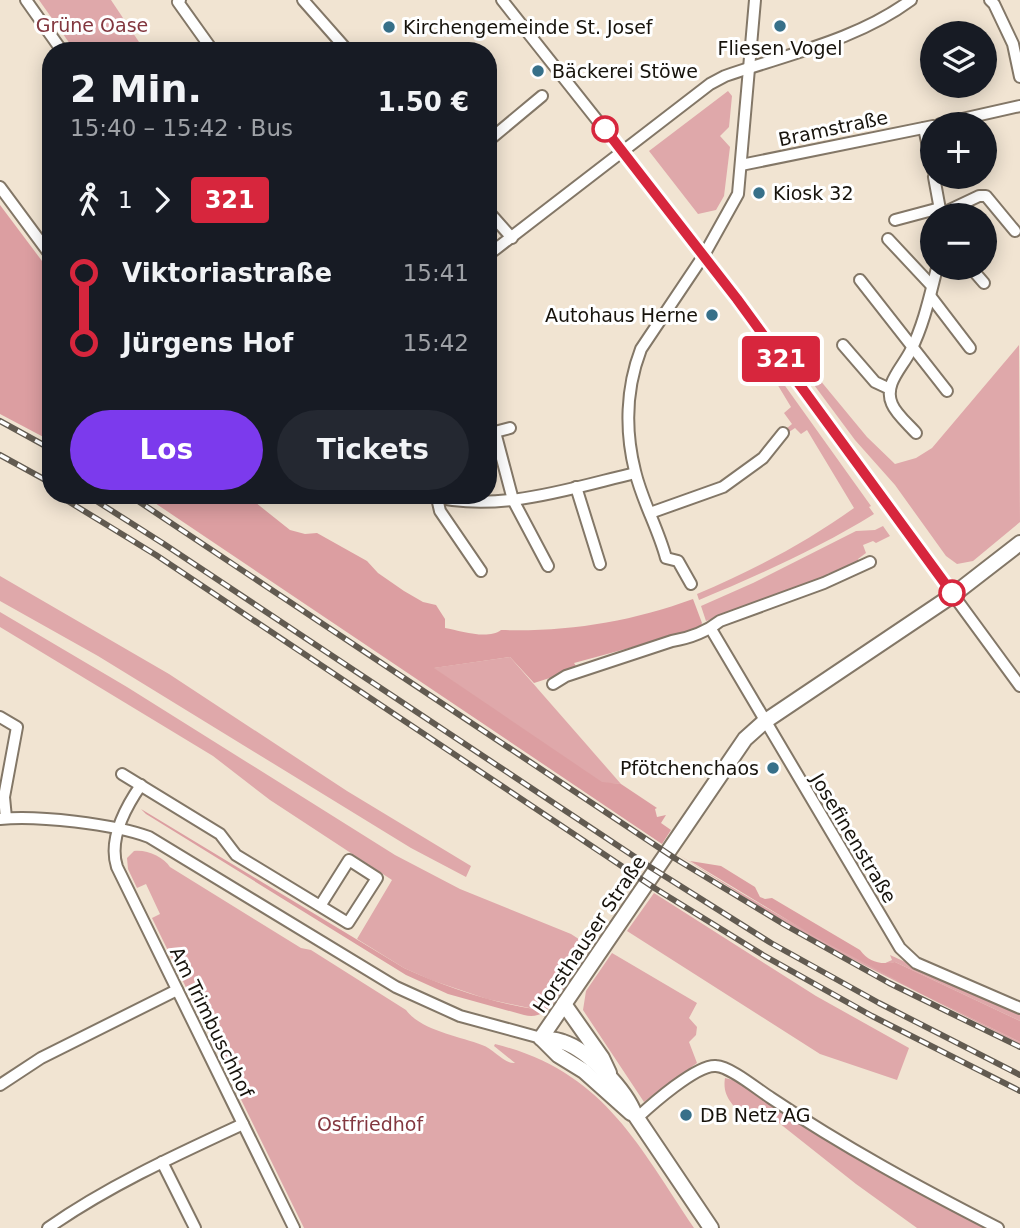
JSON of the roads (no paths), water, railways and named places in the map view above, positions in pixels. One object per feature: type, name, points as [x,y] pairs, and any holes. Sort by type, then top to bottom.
[{"type":"main road","name":"Horsthauser Straße","points":[[541,1038],[745,739],[764,722],[953,595],[1020,543]]},
{"type":"main road","points":[[564,1004],[602,1058],[611,1078]]},
{"type":"main road","points":[[541,1038],[562,1041],[571,1046],[611,1078],[631,1103],[636,1117],[711,1228]]},
{"type":"main road","points":[[541,1038],[558,1055],[584,1071],[636,1117]]},
{"type":"street","points":[[26,0],[56,42]]},
{"type":"street","points":[[180,0],[178,2],[207,42]]},
{"type":"street","points":[[303,0],[340,42]]},
{"type":"street","points":[[502,0],[704,255],[1020,686]]},
{"type":"street","points":[[691,584],[678,561],[666,558],[635,472],[628,422],[628,399],[635,366],[649,335],[704,255],[738,194],[755,0]]},
{"type":"street","points":[[497,249],[710,84],[749,67],[852,34],[911,0]]},
{"type":"street","points":[[990,0],[1013,44],[1020,77]]},
{"type":"street","points":[[497,134],[542,96]]},
{"type":"street","points":[[996,112],[1020,107]]},
{"type":"street","name":"Bramstraße","points":[[741,165],[920,129]]},
{"type":"street","points":[[0,187],[42,244]]},
{"type":"street","points":[[962,203],[979,196],[986,196],[992,203]]},
{"type":"street","points":[[997,209],[1015,231]]},
{"type":"street","points":[[895,220],[920,216]]},
{"type":"street","points":[[497,221],[512,238]]},
{"type":"street","points":[[888,239],[931,292],[970,348]]},
{"type":"street","points":[[860,280],[947,391]]},
{"type":"street","points":[[916,433],[892,404],[890,388],[893,378],[912,349],[934,280]]},
{"type":"street","points":[[843,345],[874,382],[890,388]]},
{"type":"street","points":[[497,432],[510,428]]},
{"type":"street","points":[[650,513],[723,487],[763,458],[783,433]]},
{"type":"street","points":[[497,449],[513,500],[548,566]]},
{"type":"street","points":[[497,501],[576,487],[635,472]]},
{"type":"street","points":[[576,487],[600,564]]},
{"type":"street","points":[[436,504],[481,571]]},
{"type":"street","points":[[553,684],[566,676],[672,641],[687,639],[711,629],[720,621],[824,583],[870,562]]},
{"type":"street","name":"Josefinenstraße","points":[[711,629],[900,948],[916,963],[1020,1008]]},
{"type":"street","name":"Horsthauser Straße","points":[[0,716],[17,727],[4,797],[3,819],[75,823],[119,829],[149,837],[396,987],[460,1016],[541,1038]]},
{"type":"street","points":[[122,774],[220,834],[236,855],[320,906],[348,923],[377,878],[349,860],[320,906]]},
{"type":"street","points":[[119,829],[124,812],[141,785]]},
{"type":"street","name":"Am Trimbuschhof","points":[[119,829],[114,849],[117,867],[294,1228]]},
{"type":"street","points":[[0,1085],[41,1058],[177,990]]},
{"type":"street","points":[[636,1117],[701,1068],[716,1066],[733,1073],[825,1134],[873,1162],[998,1228]]},
{"type":"street","points":[[48,1228],[99,1196],[162,1162],[243,1124]]},
{"type":"street","points":[[162,1162],[195,1228]]},
{"type":"railway","points":[[0,421],[42,444]]},
{"type":"railway","points":[[0,455],[42,478]]},
{"type":"railway","points":[[73,504],[156,555],[656,889],[763,955],[872,1016],[1020,1091]]},
{"type":"railway","points":[[101,504],[647,865],[771,943],[879,1003],[1020,1075]]},
{"type":"railway","points":[[143,504],[676,859],[785,925],[889,983],[1020,1047]]},
{"type":"place","name":"Fliesen Vogel","points":[[780,26]]},
{"type":"place","name":"Kirchengemeinde St. Josef","points":[[389,27]]},
{"type":"place","name":"Bäckerei Stöwe","points":[[538,71]]},
{"type":"place","name":"Kiosk 32","points":[[759,193]]},
{"type":"place","name":"Autohaus Herne","points":[[712,315]]},
{"type":"place","name":"Pfötchenchaos","points":[[773,768]]},
{"type":"place","name":"DB Netz AG","points":[[686,1115]]},
{"type":"park label","name":"Grüne Oase","points":[[92,25]]},
{"type":"park label","name":"Ostfriedhof","points":[[370,1124]]}]
